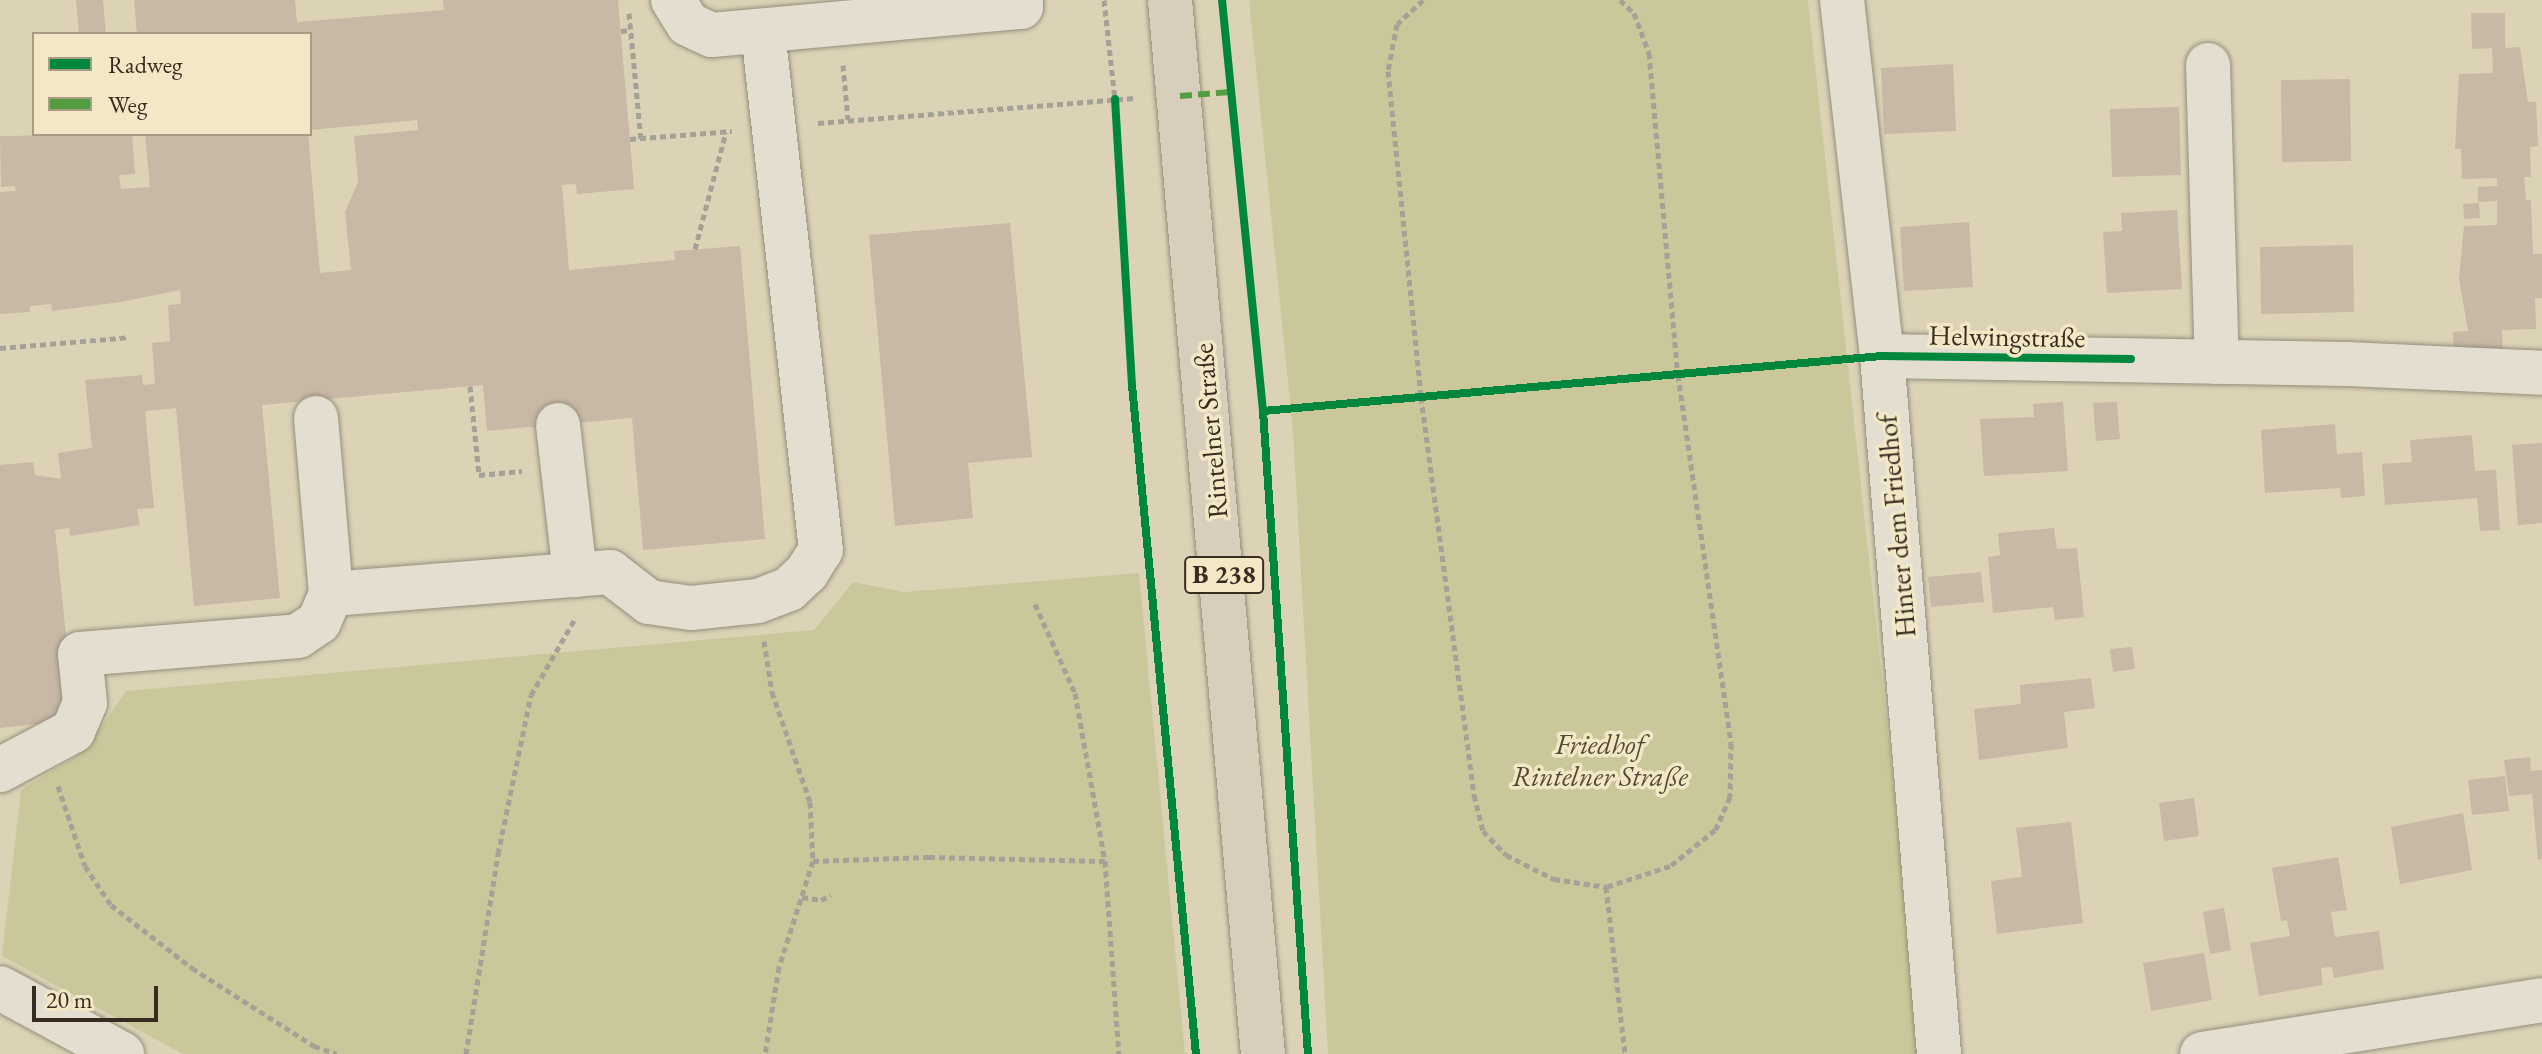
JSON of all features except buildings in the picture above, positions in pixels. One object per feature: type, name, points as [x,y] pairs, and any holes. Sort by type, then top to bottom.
[{"type":"main road","name":"Rintelner Straße","points":[[1170,0],[1263,1054]]},
{"type":"street","points":[[673,0],[688,24],[712,35],[1021,7],[1021,0]]},
{"type":"street","name":"Hinter dem Friedhof","points":[[1842,0],[1882,356],[1939,1054]]},
{"type":"street","points":[[331,594],[610,572],[649,602],[691,608],[758,601],[789,589],[821,550],[763,31]]},
{"type":"street","points":[[2208,65],[2217,362]]},
{"type":"street","name":"Helwingstraße","points":[[1882,356],[2131,359],[2542,373]]},
{"type":"street","points":[[0,770],[73,731],[85,703],[80,654],[298,636],[319,622],[331,594],[316,418]]},
{"type":"street","points":[[558,425],[563,467],[588,574]]},
{"type":"street","points":[[0,988],[122,1054]]},
{"type":"street","points":[[2202,1054],[2542,1000]]},
{"type":"path","points":[[628,0],[641,139]]},
{"type":"path","points":[[630,139],[1115,99],[1104,0]]},
{"type":"path","points":[[1423,0],[1397,24],[1388,71],[1421,397],[1474,795],[1483,831],[1506,855],[1554,879],[1606,887],[1670,866],[1715,830],[1730,797],[1731,743],[1678,375],[1649,53],[1634,13],[1620,0]]},
{"type":"path","points":[[621,31],[631,30]]},
{"type":"path","points":[[695,249],[726,132]]},
{"type":"path","points":[[0,348],[130,337]]},
{"type":"path","points":[[470,386],[479,475],[563,467]]},
{"type":"path","points":[[466,1054],[498,854],[531,695],[588,574]]},
{"type":"path","points":[[758,601],[772,692],[810,802],[813,861],[779,967],[765,1054]]},
{"type":"path","points":[[1035,604],[1075,693],[1105,861],[1119,1054]]},
{"type":"path","points":[[48,747],[85,866],[111,905],[192,968],[314,1046],[337,1054]]},
{"type":"path","points":[[813,861],[929,857],[1105,861]]},
{"type":"path","points":[[1606,887],[1625,1054]]},
{"type":"path","points":[[802,897],[821,900],[831,895]]},
{"type":"green space","name":"Friedhof Rintelner Straße","points":[[1249,0],[1808,0],[1923,1054],[1328,1054],[1293,431]]},
{"type":"green space","points":[[1139,573],[1185,1054],[183,1054],[2,956],[21,790],[84,751],[126,691],[814,630],[853,582],[904,592]]},
{"type":"marked path","points":[[1180,96],[1230,92]]},
{"type":"cycle path","points":[[1222,0],[1263,411],[1308,1054]]},
{"type":"cycle path","points":[[1115,99],[1132,385],[1196,1054]]},
{"type":"cycle path","points":[[1263,411],[1882,356],[2131,359]]}]
